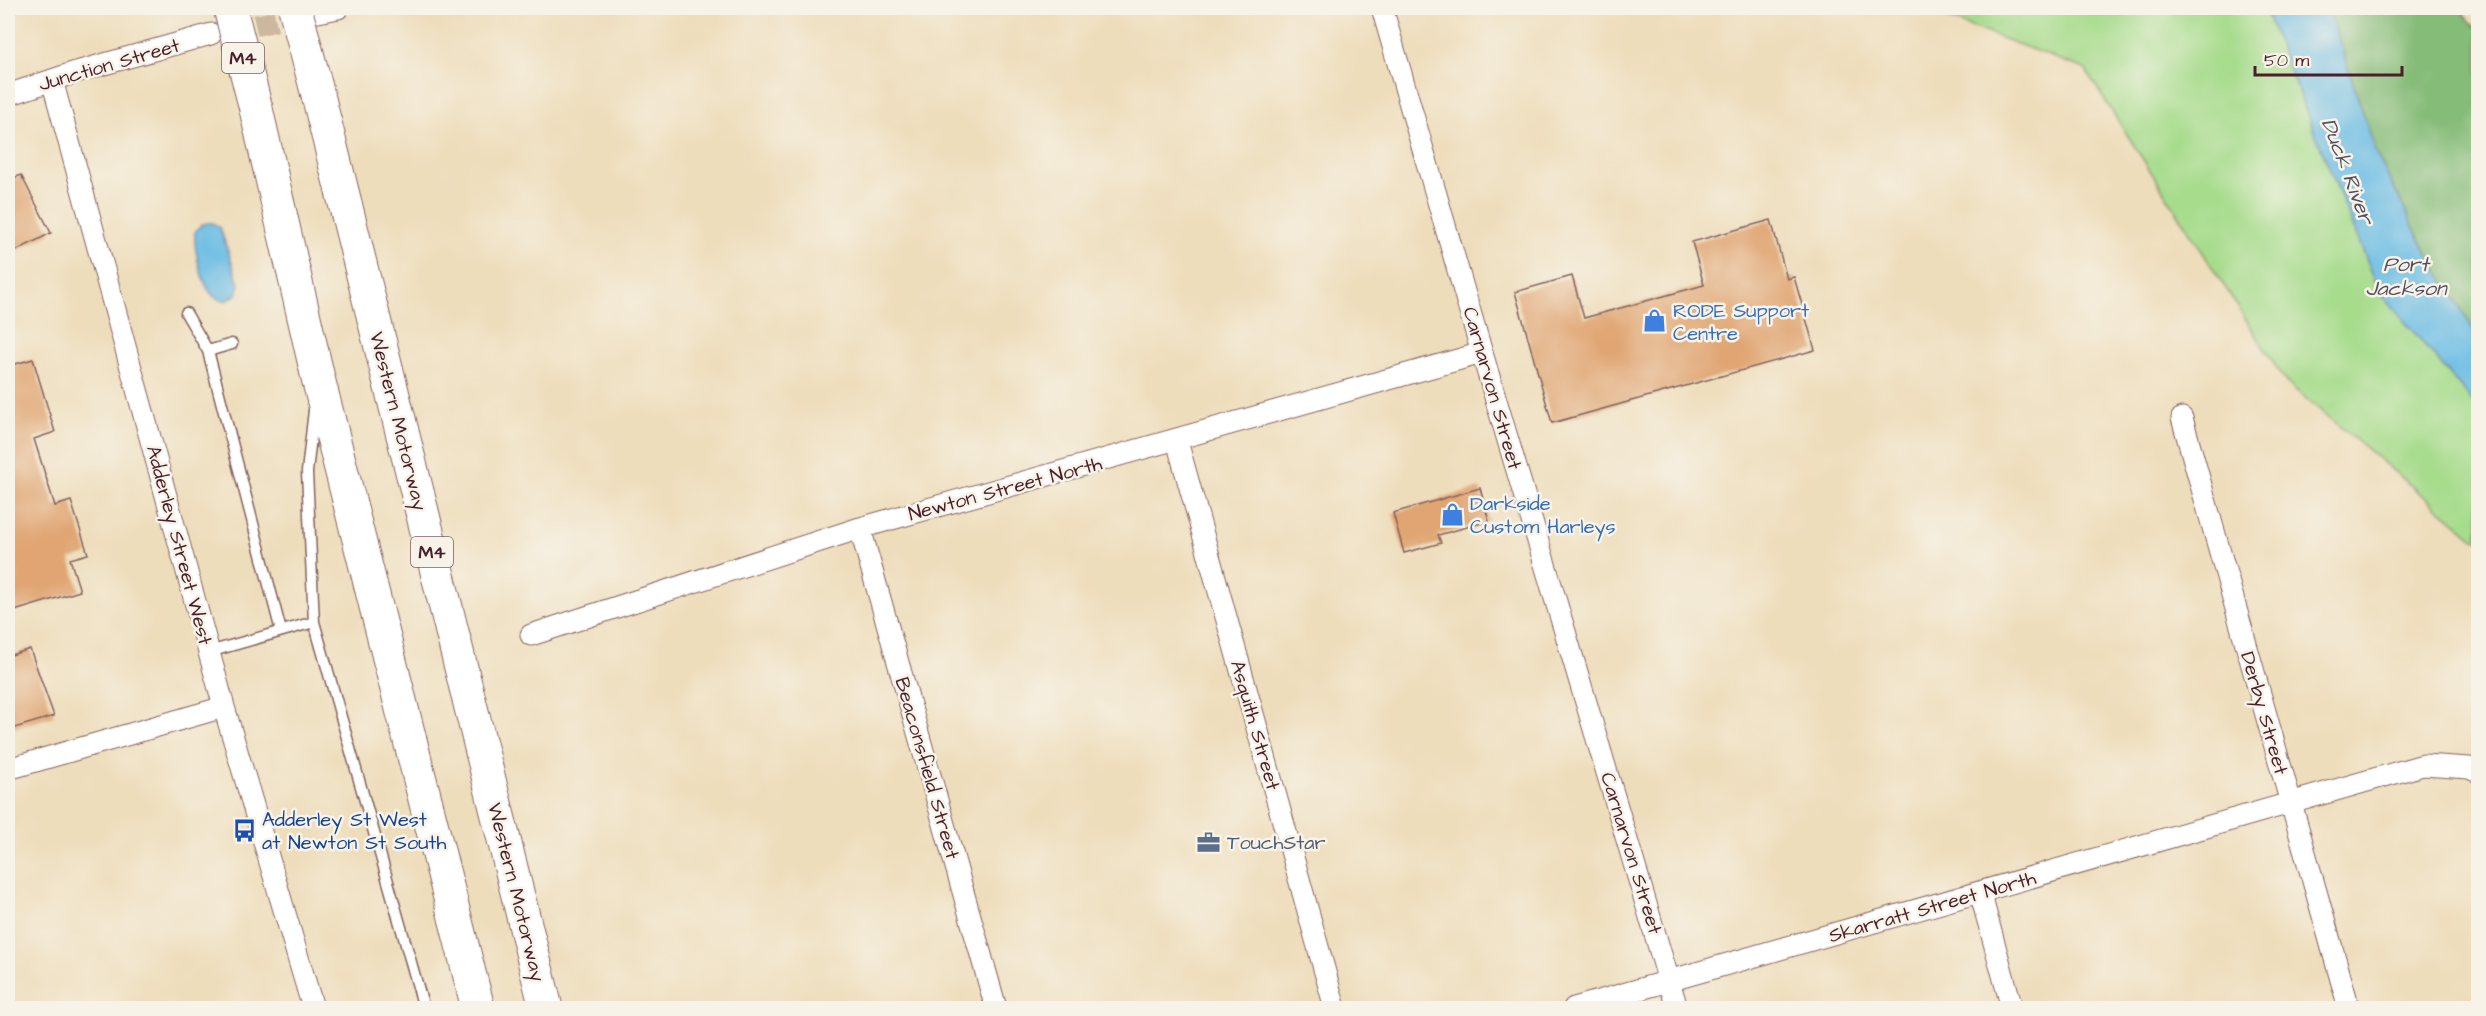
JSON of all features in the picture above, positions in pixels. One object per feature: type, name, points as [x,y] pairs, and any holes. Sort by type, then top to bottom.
[{"type":"highway","name":"M4","points":[[230,8],[256,109],[318,378],[477,1008]]},
{"type":"highway","name":"Western Motorway","points":[[317,9],[318,95],[546,1008]]},
{"type":"street","name":"Carnarvon Street","points":[[1382,8],[1482,354],[1677,1008]]},
{"type":"street","name":"Junction Street","points":[[8,95],[211,34]]},
{"type":"street","name":"Adderley Street West","points":[[52,80],[224,707],[313,1008]]},
{"type":"street","name":"Newton Street North","points":[[531,635],[860,528],[1482,354]]},
{"type":"street","name":"Derby Street","points":[[2182,418],[2349,1008]]},
{"type":"street","name":"Asquith Street","points":[[1177,441],[1335,1008]]},
{"type":"street","name":"Beaconsfield Street","points":[[860,528],[996,1008]]},
{"type":"street","points":[[8,769],[224,707]]},
{"type":"street","name":"Skarratt Street North","points":[[1574,1008],[2423,765],[2469,768],[2478,772]]},
{"type":"street","points":[[1980,892],[2012,1008]]},
{"type":"lane","points":[[186,313],[208,351],[281,632]]},
{"type":"lane","points":[[208,351],[232,344]]},
{"type":"lane","points":[[318,378],[307,472],[314,622],[424,1008]]},
{"type":"lane","points":[[209,652],[314,622]]},
{"type":"green space","points":[[1920,8],[2264,8],[2380,292],[2478,408],[2478,541],[2286,382],[2085,69]]},
{"type":"green space","points":[[2328,8],[2459,8],[2478,30],[2478,337],[2424,248],[2377,155]]},
{"type":"water","name":"Port Jackson","points":[[2264,8],[2328,8],[2377,155],[2424,248],[2478,337],[2478,408],[2380,292]]},
{"type":"water","points":[[213,223],[220,228],[239,284],[238,293],[230,299],[221,300],[215,297],[204,281],[196,249],[195,232],[201,225]]},
{"type":"building","points":[[21,175],[51,233],[8,255],[8,181]]},
{"type":"building","points":[[1771,220],[1787,279],[1794,277],[1815,350],[1552,423],[1515,292],[1572,276],[1584,318],[1704,285],[1692,242]]},
{"type":"building","points":[[33,359],[55,432],[34,439],[55,506],[71,501],[88,554],[70,559],[80,591],[8,613],[8,366]]},
{"type":"building","points":[[1480,488],[1489,521],[1438,535],[1441,543],[1404,553],[1393,513]]},
{"type":"building","points":[[30,649],[54,716],[8,730],[8,656]]},
{"type":"tunnel","points":[[225,32],[309,14]]},
{"type":"place","name":"RODE Support Centre","points":[[1655,321]]},
{"type":"place","name":"Darkside Custom Harleys","points":[[1452,515]]},
{"type":"place","name":"Adderley St West at Newton St South","points":[[244,830]]},
{"type":"place","name":"TouchStar","points":[[1209,842]]},
{"type":"water label","name":"Duck River","points":[[2348,171]]}]
